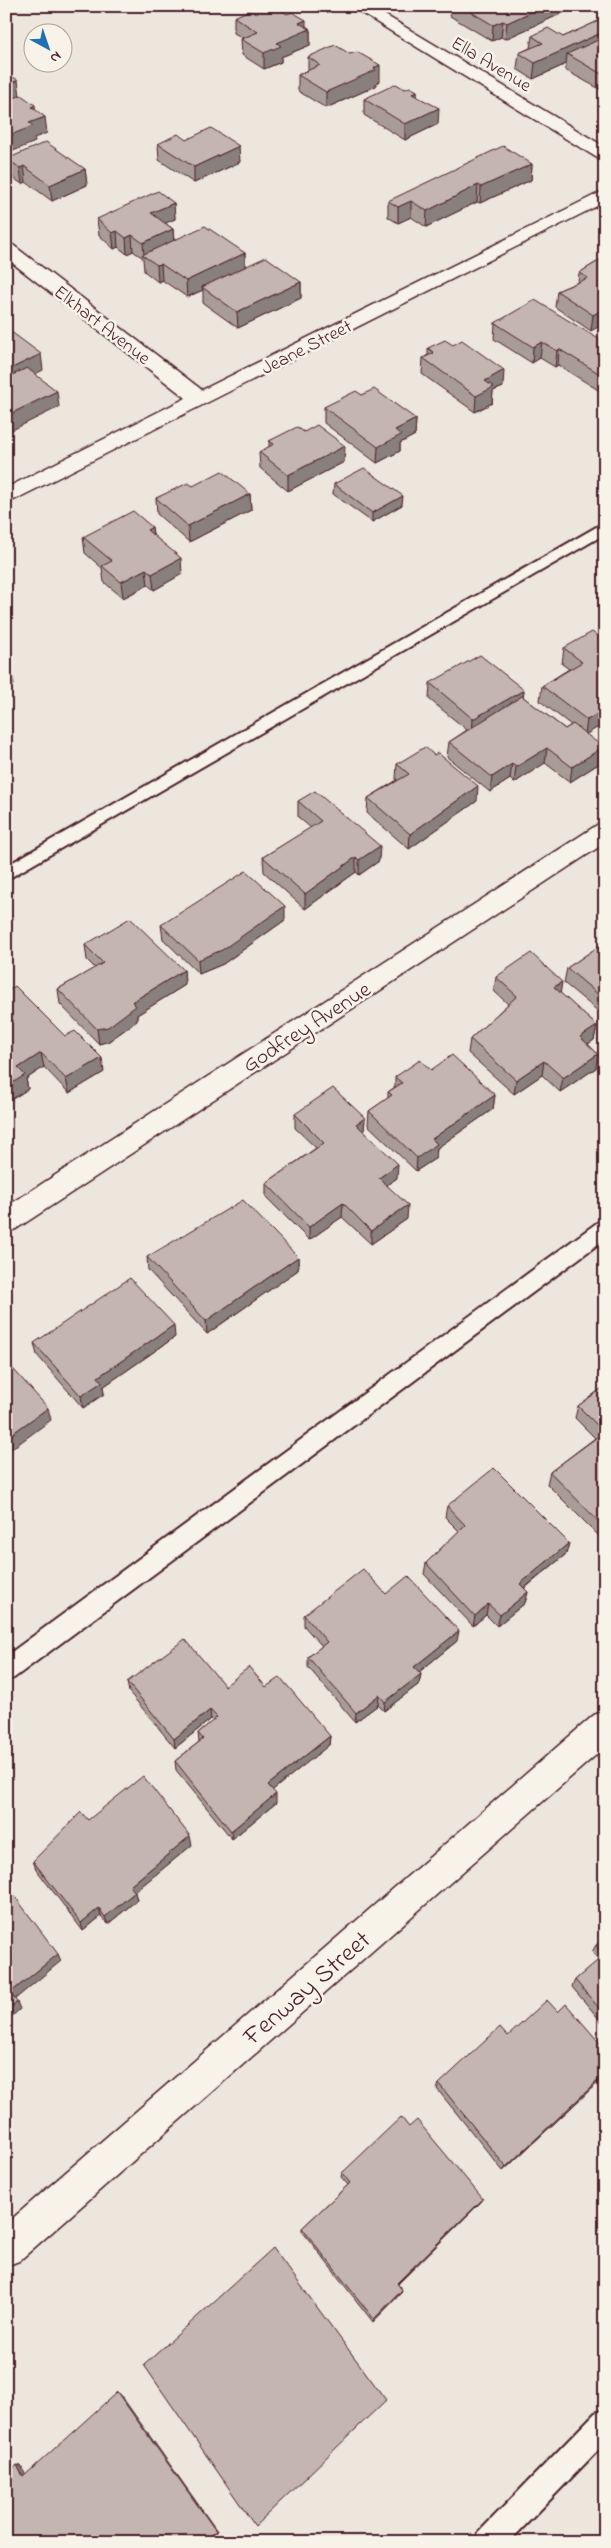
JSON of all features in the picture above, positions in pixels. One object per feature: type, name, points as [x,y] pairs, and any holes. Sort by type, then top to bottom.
[{"type":"street","name":"Ella Avenue","points":[[358,6],[605,155]]},
{"type":"street","name":"Jeane Street","points":[[6,496],[605,195]]},
{"type":"street","name":"Elkhart Avenue","points":[[6,249],[200,399]]},
{"type":"street","name":"Godfrey Avenue","points":[[6,1221],[605,831]]},
{"type":"street","name":"Fenway Street","points":[[6,2248],[605,1726]]},
{"type":"lane","points":[[6,874],[605,527]]},
{"type":"lane","points":[[6,1670],[605,1228]]},
{"type":"lane","points":[[490,2542],[605,2423]]},
{"type":"building","points":[[259,6],[275,6],[287,14],[292,12],[306,20],[299,23],[310,29],[277,43],[281,46],[264,53],[241,39],[258,32],[234,17]]},
{"type":"building","points":[[461,6],[544,6],[507,23],[503,21],[493,25]]},
{"type":"building","points":[[605,18],[605,31],[535,63],[519,53],[543,43],[532,36],[548,28],[563,37]]},
{"type":"building","points":[[605,37],[605,76],[567,54]]},
{"type":"building","points":[[335,45],[350,54],[357,52],[380,65],[374,68],[376,70],[326,92],[298,75],[320,65],[308,57]]},
{"type":"building","points":[[6,73],[18,80],[6,86]]},
{"type":"building","points":[[396,84],[405,89],[410,87],[417,91],[412,94],[439,108],[405,124],[364,99]]},
{"type":"building","points":[[6,92],[14,98],[21,95],[35,105],[32,107],[45,117],[29,123],[33,126],[6,137]]},
{"type":"building","points":[[211,128],[239,146],[194,167],[158,144],[178,134],[186,140]]},
{"type":"building","points":[[46,142],[85,169],[50,185],[24,166],[20,168],[7,159]]},
{"type":"building","points":[[503,146],[532,164],[481,187],[478,185],[427,211],[411,201],[398,207],[388,201]]},
{"type":"building","points":[[158,191],[174,203],[151,213],[173,229],[143,243],[132,235],[126,238],[117,231],[112,233],[97,219]]},
{"type":"building","points":[[205,226],[245,253],[186,281],[161,264],[157,265],[142,255]]},
{"type":"building","points":[[266,257],[301,282],[237,312],[202,287]]},
{"type":"building","points":[[605,257],[605,308],[593,315],[557,291],[588,278],[579,273]]},
{"type":"building","points":[[535,300],[605,343],[605,377],[559,349],[557,351],[542,342],[533,347],[495,323]]},
{"type":"building","points":[[6,328],[41,354],[6,371]]},
{"type":"building","points":[[445,340],[453,345],[462,340],[504,370],[485,381],[494,387],[476,396],[423,358],[434,353],[428,348]]},
{"type":"building","points":[[27,368],[57,391],[6,416],[6,378]]},
{"type":"building","points":[[374,389],[416,419],[395,430],[401,435],[378,447],[324,407],[356,391],[362,395]]},
{"type":"building","points":[[317,425],[345,446],[288,475],[259,452],[274,444],[269,441],[297,427],[304,432]]},
{"type":"building","points":[[364,468],[403,496],[372,513],[334,484]]},
{"type":"building","points":[[222,471],[250,494],[188,526],[156,498],[188,483],[193,486]]},
{"type":"building","points":[[133,511],[152,527],[147,530],[181,558],[152,574],[146,569],[121,582],[102,566],[112,561],[83,537]]},
{"type":"building","points":[[592,632],[605,641],[605,709],[587,720],[542,686],[582,662],[564,648]]},
{"type":"building","points":[[480,655],[524,690],[473,719],[430,683]]},
{"type":"building","points":[[6,665],[11,669],[6,672]]},
{"type":"building","points":[[522,696],[565,729],[573,724],[603,747],[572,767],[547,748],[516,767],[512,764],[492,777],[449,742]]},
{"type":"building","points":[[425,747],[434,755],[438,753],[478,786],[410,834],[368,798],[409,774],[397,764]]},
{"type":"building","points":[[315,791],[380,846],[359,860],[356,857],[305,894],[263,857],[321,821],[298,801]]},
{"type":"building","points":[[246,871],[285,906],[222,950],[198,960],[161,925]]},
{"type":"building","points":[[130,918],[184,970],[132,1002],[136,1006],[108,1027],[97,1029],[58,989],[103,963],[85,945]]},
{"type":"building","points":[[605,942],[605,1000],[567,968]]},
{"type":"building","points":[[531,953],[562,982],[554,987],[597,1026],[580,1037],[598,1054],[563,1078],[544,1061],[516,1080],[470,1039],[517,996],[496,977]]},
{"type":"building","points":[[15,986],[65,1036],[75,1031],[102,1058],[66,1079],[41,1053],[18,1068],[25,1075],[6,1087],[6,992]]},
{"type":"building","points":[[452,1055],[495,1095],[432,1139],[437,1144],[417,1158],[369,1111],[392,1095],[388,1092],[402,1083],[395,1077],[420,1060],[431,1070]]},
{"type":"building","points":[[333,1088],[365,1118],[356,1124],[398,1164],[379,1178],[408,1205],[371,1231],[343,1203],[309,1227],[266,1183],[324,1143],[295,1114]]},
{"type":"building","points":[[243,1200],[298,1257],[206,1321],[147,1257]]},
{"type":"building","points":[[130,1278],[174,1325],[98,1377],[102,1382],[81,1396],[34,1343]]},
{"type":"building","points":[[6,1363],[48,1408],[6,1438]]},
{"type":"building","points":[[605,1386],[605,1525],[603,1526],[550,1472],[604,1432],[578,1406]]},
{"type":"building","points":[[494,1468],[569,1543],[520,1584],[528,1592],[500,1615],[488,1604],[475,1616],[426,1563],[465,1525],[447,1506]]},
{"type":"building","points":[[363,1569],[386,1594],[408,1576],[459,1631],[414,1667],[421,1674],[385,1702],[379,1695],[356,1713],[308,1657],[327,1642],[304,1615]]},
{"type":"building","points":[[185,1639],[225,1686],[249,1667],[266,1687],[280,1677],[330,1736],[268,1785],[276,1794],[231,1831],[175,1761],[203,1739],[198,1733],[217,1717],[210,1710],[174,1739],[127,1682]]},
{"type":"building","points":[[143,1776],[190,1836],[130,1886],[135,1892],[105,1917],[99,1908],[81,1923],[33,1861],[81,1812],[88,1820]]},
{"type":"building","points":[[10,1890],[58,1954],[10,1993],[17,2002],[6,2012],[6,1893]]},
{"type":"building","points":[[605,1937],[605,2015],[575,1980],[604,1955],[596,1945]]},
{"type":"building","points":[[547,2000],[558,2012],[566,2004],[605,2049],[605,2074],[506,2167],[439,2084],[500,2027],[508,2036]]},
{"type":"building","points":[[401,2117],[409,2127],[417,2120],[483,2199],[397,2283],[402,2290],[374,2319],[302,2228],[350,2183],[342,2173]]},
{"type":"building","points":[[273,2248],[386,2400],[255,2526],[144,2365]]},
{"type":"building","points":[[117,2392],[216,2531],[204,2542],[6,2542],[6,2475],[17,2465],[23,2477]]}]
